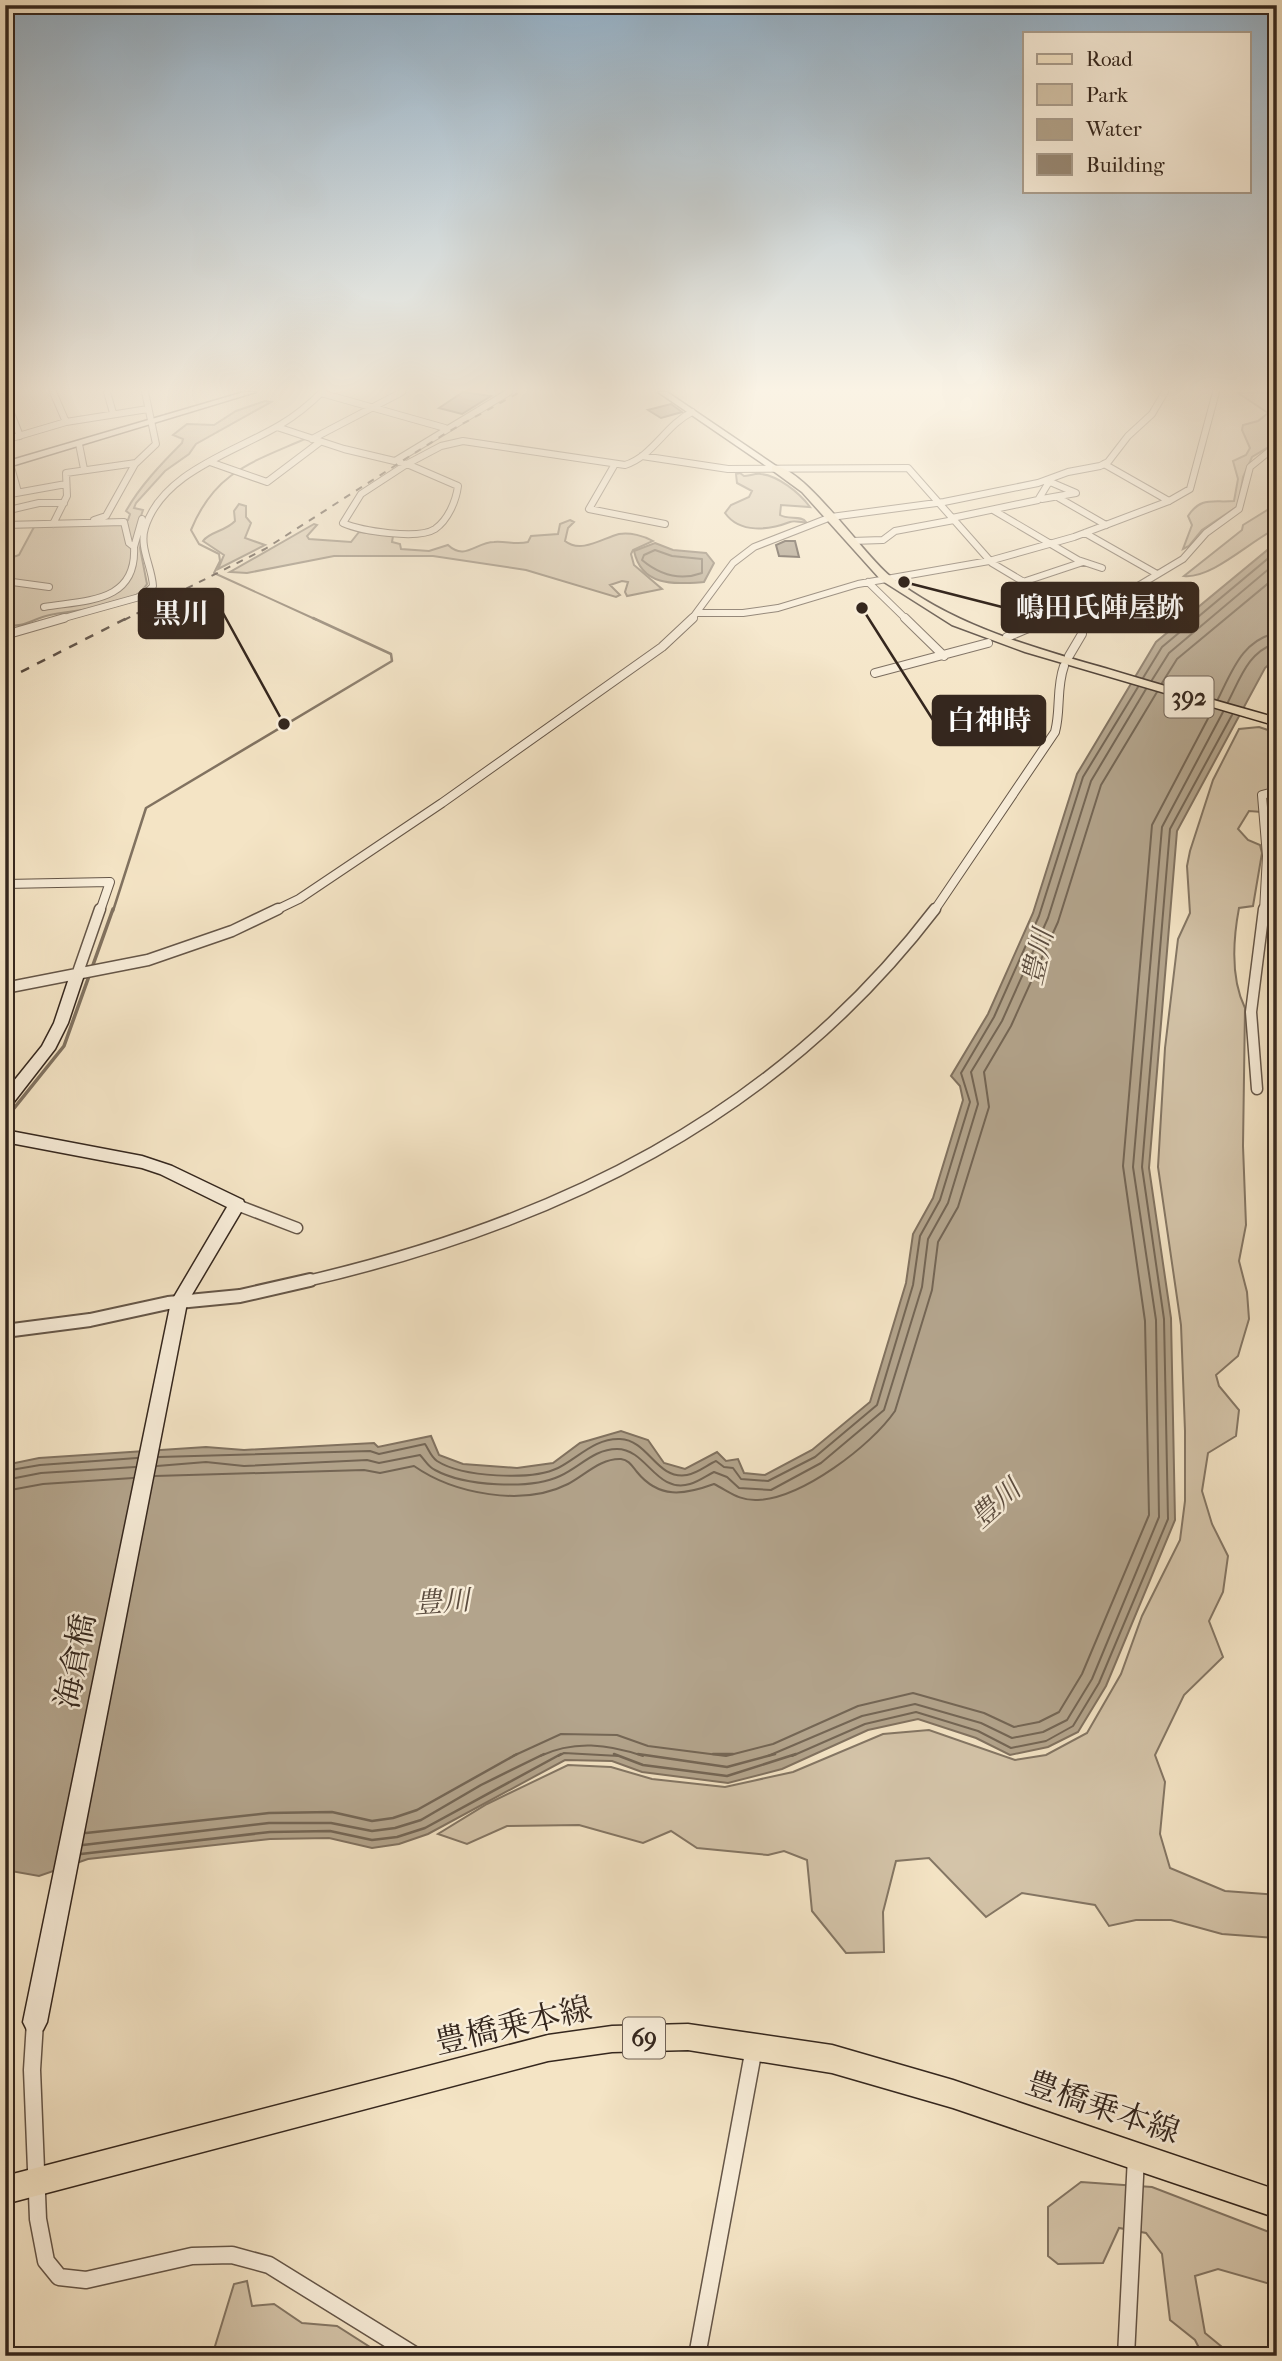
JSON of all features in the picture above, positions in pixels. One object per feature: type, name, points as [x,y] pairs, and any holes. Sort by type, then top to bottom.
[{"type":"main road","name":"392","points":[[817,502],[885,578],[956,623],[1029,650],[1277,722]]},
{"type":"main road","name":"豊橋乗本線","points":[[5,2190],[548,2048],[612,2039],[688,2037],[755,2045],[832,2059],[953,2094],[1277,2204]]},
{"type":"street","points":[[78,523],[106,516],[114,502]]},
{"type":"street","points":[[44,607],[100,598],[124,585],[134,572],[137,560],[134,547],[139,524],[161,502]]},
{"type":"street","points":[[356,502],[343,523],[368,530],[426,531],[436,528],[451,502]]},
{"type":"street","points":[[594,502],[590,509],[665,524]]},
{"type":"street","points":[[5,988],[148,960],[201,942],[299,899],[586,702],[678,635],[699,613],[733,563],[748,552],[773,537],[831,517],[941,502]]},
{"type":"street","points":[[851,541],[883,540],[895,531],[1028,502]]},
{"type":"street","points":[[1066,502],[1106,525]]},
{"type":"street","points":[[699,613],[743,613],[778,608],[885,578],[989,561],[1085,533],[1164,502]]},
{"type":"street","points":[[1007,637],[1069,610],[1123,595],[1183,559],[1206,533],[1239,509],[1241,502]]},
{"type":"street","points":[[5,511],[39,503],[64,503],[52,524]]},
{"type":"street","points":[[937,503],[989,561],[1069,610],[1083,627],[1069,656]]},
{"type":"street","points":[[993,510],[1083,562],[1102,568]]},
{"type":"street","points":[[5,635],[143,596],[153,586],[144,541],[145,529],[152,512]]},
{"type":"street","points":[[5,525],[124,522],[129,543],[134,547]]},
{"type":"street","points":[[1085,533],[1157,574]]},
{"type":"street","points":[[1023,582],[1083,562]]},
{"type":"street","points":[[5,581],[49,587]]},
{"type":"street","points":[[868,582],[944,656]]},
{"type":"street","points":[[875,673],[988,643]]},
{"type":"street","points":[[5,1331],[86,1321],[250,1294],[415,1253],[485,1230],[622,1173],[743,1099],[793,1060],[862,995],[942,902],[1055,732],[1061,711],[1059,680],[1064,666]]},
{"type":"street","points":[[1257,1089],[1251,1012],[1263,927],[1267,856],[1262,794],[1277,791]]},
{"type":"street","points":[[5,884],[110,882],[81,975],[61,1023],[48,1049],[5,1103]]},
{"type":"street","points":[[5,1136],[142,1162],[166,1170],[237,1205],[297,1228]]},
{"type":"street","name":"海倉橋","points":[[35,2022],[178,1307],[237,1205]]},
{"type":"street","points":[[35,2022],[32,2070],[38,2219],[46,2261],[59,2277],[86,2280],[192,2256],[232,2255],[269,2265],[416,2356]]},
{"type":"street","points":[[697,2356],[755,2045]]},
{"type":"street","points":[[1126,2356],[1136,2154]]},
{"type":"green space","points":[[132,502],[137,502],[134,508],[143,510],[140,519],[145,521],[140,548],[147,584],[139,593],[115,604],[58,613],[22,625],[5,625],[11,593],[5,585],[5,560],[19,555],[34,527],[121,523],[128,520],[130,514],[126,511]]},
{"type":"green space","points":[[737,502],[806,502],[810,507],[781,505],[780,515],[806,522],[792,521],[773,527],[755,528],[731,520],[725,513]]},
{"type":"green space","points":[[1239,502],[1238,506],[1202,530],[1189,546],[1183,549],[1192,525],[1188,516],[1203,503]]},
{"type":"green space","points":[[239,504],[246,506],[246,517],[251,523],[245,538],[265,545],[218,569],[224,555],[203,541],[235,521],[234,511]]},
{"type":"green space","points":[[1277,504],[1277,528],[1219,566],[1207,572],[1184,576],[1242,530],[1243,525]]},
{"type":"green space","points":[[570,520],[574,522],[568,528],[565,541],[571,545],[585,546],[619,534],[637,535],[653,541],[633,550],[631,554],[634,565],[662,589],[627,596],[625,592],[628,582],[622,581],[610,585],[620,595],[616,597],[526,570],[433,556],[334,556],[247,573],[230,572],[314,524],[317,525],[307,536],[309,539],[351,542],[359,532],[393,536],[392,542],[400,544],[401,549],[429,551],[448,545],[465,551],[488,543],[524,543],[528,542],[531,536],[558,534],[560,524]]},
{"type":"green space","points":[[1259,727],[1277,733],[1277,813],[1249,811],[1238,829],[1248,840],[1260,845],[1262,853],[1253,906],[1239,908],[1235,933],[1235,972],[1245,1008],[1243,1146],[1246,1225],[1239,1261],[1247,1292],[1249,1319],[1238,1356],[1216,1375],[1219,1386],[1239,1410],[1236,1436],[1208,1453],[1202,1491],[1212,1524],[1228,1556],[1223,1592],[1209,1621],[1223,1657],[1184,1695],[1155,1755],[1165,1782],[1160,1834],[1170,1868],[1225,1891],[1277,1895],[1277,1938],[1222,1934],[1171,1920],[1136,1920],[1109,1926],[1095,1905],[1022,1893],[986,1917],[929,1858],[896,1861],[883,1912],[884,1952],[846,1953],[812,1911],[807,1860],[784,1851],[768,1855],[697,1848],[671,1831],[643,1843],[579,1825],[507,1826],[467,1844],[438,1834],[487,1804],[568,1765],[611,1767],[652,1779],[725,1787],[793,1772],[883,1734],[929,1730],[1015,1760],[1046,1755],[1087,1733],[1121,1674],[1142,1616],[1180,1540],[1185,1501],[1181,1325],[1158,1167],[1165,1048],[1178,939],[1190,913],[1187,866],[1190,851],[1213,780],[1239,729]]},
{"type":"green space","points":[[1081,2182],[1152,2187],[1277,2235],[1277,2286],[1218,2269],[1195,2276],[1205,2333],[1233,2356],[1203,2356],[1195,2340],[1170,2320],[1162,2254],[1146,2233],[1119,2228],[1103,2263],[1058,2264],[1048,2256],[1048,2207]]},
{"type":"green space","points":[[247,2281],[252,2306],[274,2304],[302,2323],[337,2326],[384,2356],[212,2356],[234,2284]]},
{"type":"water","name":"豊川","points":[[1277,542],[1277,657],[1265,668],[1177,831],[1149,1168],[1171,1318],[1175,1520],[1106,1686],[1078,1732],[1048,1747],[1010,1755],[976,1738],[918,1719],[868,1730],[782,1769],[728,1783],[642,1772],[612,1761],[565,1760],[428,1834],[399,1844],[372,1848],[329,1838],[270,1839],[88,1859],[39,1876],[5,1870],[5,1465],[39,1458],[206,1447],[244,1450],[374,1443],[378,1447],[431,1436],[439,1455],[463,1464],[517,1468],[553,1463],[580,1443],[621,1431],[648,1440],[664,1463],[685,1469],[717,1452],[726,1461],[738,1459],[744,1473],[765,1475],[812,1450],[870,1402],[906,1283],[913,1234],[933,1198],[963,1100],[960,1086],[951,1076],[988,1014],[1033,913],[1077,774],[1156,642]]},
{"type":"water","points":[[655,543],[673,550],[706,553],[714,563],[704,582],[671,583],[652,577],[644,571],[634,551]]},
{"type":"building","points":[[795,541],[799,557],[779,556],[776,545]]},
{"type":"waterway","points":[[206,502],[191,530],[199,544],[219,554],[220,561],[214,573],[317,620]]},
{"type":"waterway","points":[[113,911],[146,808],[392,661],[391,654],[313,618]]},
{"type":"waterway","points":[[7,1117],[64,1046],[113,909]]},
{"type":"railway","points":[[124,620],[265,549],[338,502]]},
{"type":"railway","points":[[5,680],[127,618]]},
{"type":"place","name":"嶋田氏陣屋跡","points":[[904,582]]},
{"type":"place","name":"白神時","points":[[862,608]]},
{"type":"place","name":"黒川","points":[[284,724]]}]
